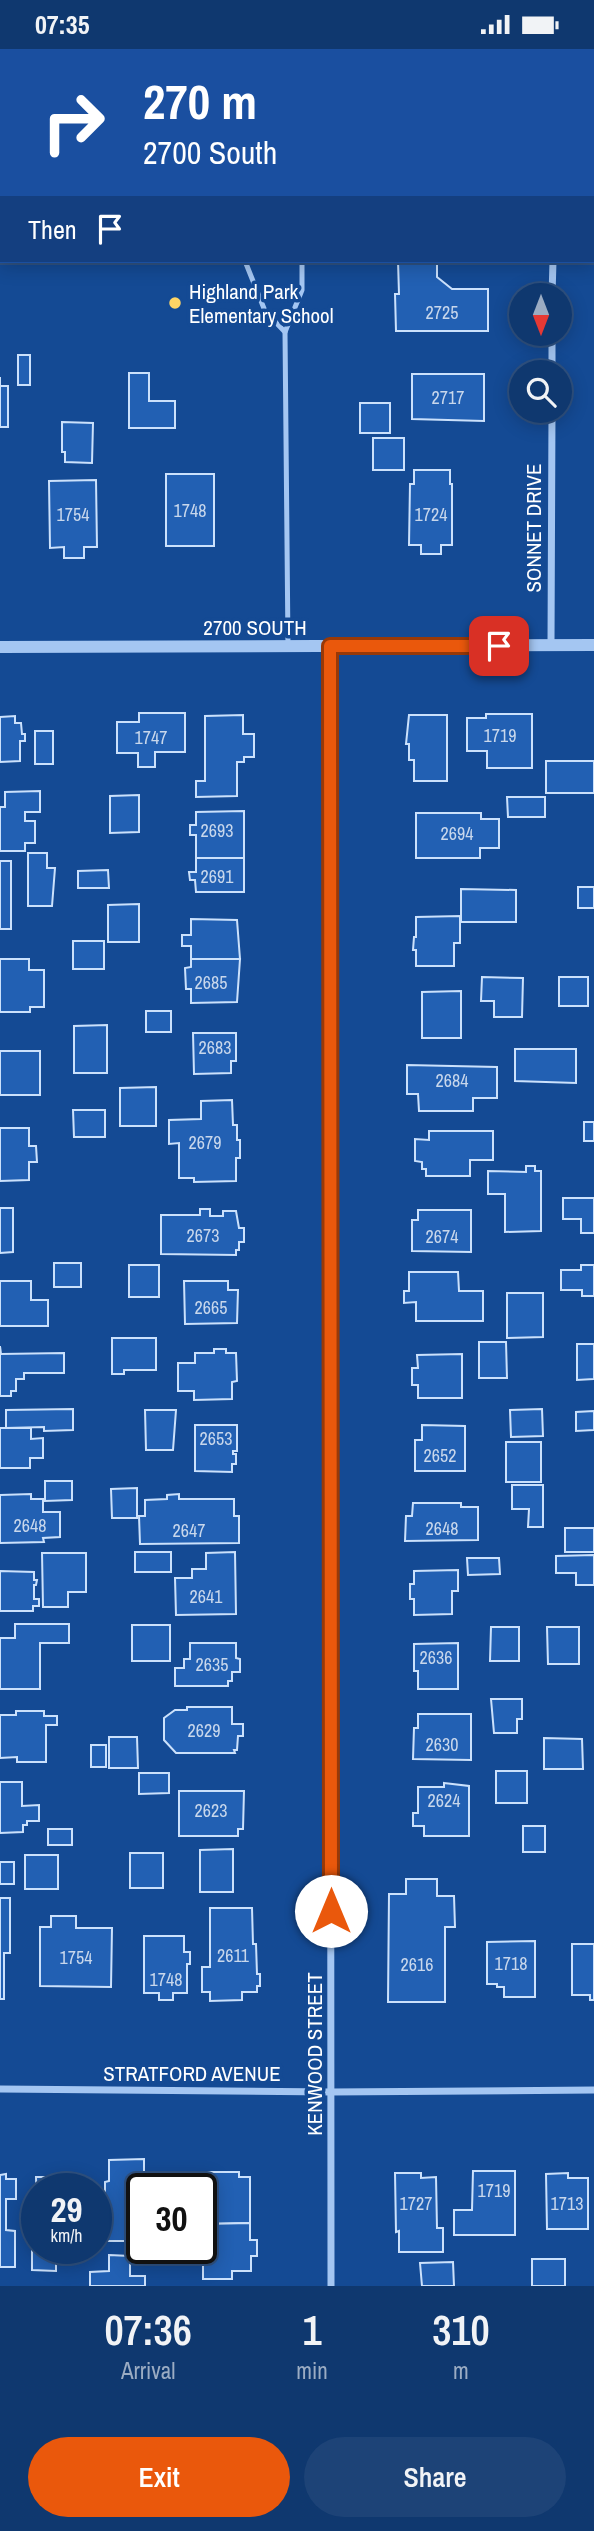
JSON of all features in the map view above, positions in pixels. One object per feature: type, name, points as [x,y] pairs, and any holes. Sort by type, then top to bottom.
[{"type":"street","points":[[552,283],[553,263]]},
{"type":"street","name":"SONNET DRIVE","points":[[551,645],[552,423]]},
{"type":"street","name":"2700 SOUTH","points":[[0,647],[594,645]]},
{"type":"street","name":"KENWOOD STREET","points":[[330,646],[331,2286]]},
{"type":"street","name":"STRATFORD AVENUE","points":[[0,2089],[331,2092],[594,2090]]},
{"type":"lane","points":[[246,263],[265,311],[285,332]]},
{"type":"lane","points":[[288,646],[285,332],[302,290],[302,263]]},
{"type":"building","points":[[398,263],[437,263],[437,277],[452,289],[488,289],[488,331],[396,331],[395,294],[399,294]]},
{"type":"building","points":[[18,355],[30,355],[30,385],[18,385]]},
{"type":"building","points":[[129,373],[149,373],[149,401],[175,401],[175,428],[129,428]]},
{"type":"building","points":[[412,374],[484,374],[484,421],[412,419]]},
{"type":"building","points":[[0,386],[8,386],[8,427],[0,427]]},
{"type":"building","points":[[360,403],[390,403],[390,433],[360,433]]},
{"type":"building","points":[[62,422],[93,423],[92,463],[65,462],[65,452],[62,452]]},
{"type":"building","points":[[373,438],[404,438],[404,470],[373,470]]},
{"type":"building","points":[[414,470],[450,470],[452,545],[441,545],[441,554],[421,554],[421,545],[409,545],[410,484],[414,484]]},
{"type":"building","points":[[166,474],[214,474],[214,546],[166,546]]},
{"type":"building","points":[[96,480],[97,547],[84,547],[84,558],[64,558],[64,547],[50,548],[49,481]]},
{"type":"building","points":[[139,713],[185,713],[185,752],[155,752],[155,767],[138,767],[138,753],[117,753],[117,722],[139,722]]},
{"type":"building","points":[[486,714],[532,714],[532,768],[487,768],[487,751],[467,751],[467,718],[486,718]]},
{"type":"building","points":[[243,715],[243,734],[254,734],[254,757],[244,757],[244,762],[237,762],[237,796],[196,797],[196,781],[205,781],[205,716]]},
{"type":"building","points":[[409,715],[447,715],[447,781],[414,781],[414,760],[409,760],[409,744],[406,744]]},
{"type":"building","points":[[15,716],[15,723],[21,723],[22,734],[25,734],[25,741],[20,741],[20,761],[0,762],[0,717]]},
{"type":"building","points":[[35,731],[53,731],[53,764],[35,764]]},
{"type":"building","points":[[546,761],[594,761],[594,793],[546,793]]},
{"type":"building","points":[[40,791],[40,812],[25,812],[25,821],[35,821],[35,843],[25,843],[25,851],[0,851],[0,807],[5,807],[5,792]]},
{"type":"building","points":[[139,795],[139,832],[110,833],[110,796]]},
{"type":"building","points":[[507,797],[545,797],[545,817],[508,817]]},
{"type":"building","points":[[244,811],[244,858],[196,858],[196,835],[190,835],[190,825],[196,825],[196,812]]},
{"type":"building","points":[[416,813],[481,813],[481,819],[499,819],[499,848],[480,848],[480,858],[416,858]]},
{"type":"building","points":[[28,853],[47,853],[47,868],[55,868],[52,906],[28,906]]},
{"type":"building","points":[[196,858],[244,858],[244,892],[196,892],[195,880],[190,880],[189,872],[196,872]]},
{"type":"building","points":[[0,861],[11,861],[11,929],[0,929]]},
{"type":"building","points":[[108,870],[109,888],[78,888],[78,871]]},
{"type":"building","points":[[578,887],[594,887],[594,908],[578,908]]},
{"type":"building","points":[[461,889],[516,890],[516,922],[461,922]]},
{"type":"building","points":[[139,904],[139,942],[108,942],[108,905]]},
{"type":"building","points":[[460,916],[460,943],[454,943],[454,966],[416,966],[416,950],[413,950],[416,917]]},
{"type":"building","points":[[191,919],[237,920],[240,959],[191,959],[191,946],[182,946],[182,935],[191,935]]},
{"type":"building","points":[[73,941],[104,941],[104,969],[73,969]]},
{"type":"building","points":[[0,959],[29,959],[29,970],[44,970],[44,1007],[30,1007],[30,1012],[0,1012]]},
{"type":"building","points":[[191,959],[240,959],[237,1002],[191,1003],[191,989],[186,989],[185,968],[191,967]]},
{"type":"building","points":[[482,977],[523,978],[522,1017],[494,1017],[494,1001],[481,1001]]},
{"type":"building","points":[[559,977],[588,977],[588,1006],[559,1006]]},
{"type":"building","points":[[461,991],[461,1038],[422,1038],[422,992]]},
{"type":"building","points":[[146,1011],[171,1011],[171,1032],[146,1032]]},
{"type":"building","points":[[107,1025],[107,1073],[74,1073],[74,1026]]},
{"type":"building","points":[[193,1033],[236,1033],[236,1061],[231,1061],[231,1073],[194,1074]]},
{"type":"building","points":[[515,1049],[576,1049],[576,1083],[515,1081]]},
{"type":"building","points":[[0,1051],[40,1051],[40,1095],[0,1095]]},
{"type":"building","points":[[407,1065],[497,1067],[497,1098],[473,1098],[473,1111],[419,1111],[418,1094],[407,1094]]},
{"type":"building","points":[[156,1087],[156,1126],[120,1126],[120,1088]]},
{"type":"building","points":[[232,1100],[233,1125],[237,1125],[237,1140],[240,1140],[240,1158],[236,1158],[236,1181],[194,1182],[194,1178],[179,1178],[179,1143],[169,1144],[169,1120],[201,1119],[201,1101]]},
{"type":"building","points":[[73,1110],[105,1110],[105,1137],[74,1137]]},
{"type":"building","points":[[584,1122],[594,1122],[594,1141],[584,1141]]},
{"type":"building","points":[[0,1128],[29,1128],[29,1146],[36,1146],[37,1162],[29,1162],[29,1180],[0,1181]]},
{"type":"building","points":[[429,1131],[493,1131],[493,1160],[470,1160],[470,1176],[426,1176],[422,1162],[415,1161],[415,1139],[429,1140]]},
{"type":"building","points":[[526,1166],[535,1166],[535,1171],[541,1171],[541,1231],[505,1232],[505,1194],[488,1194],[488,1171],[526,1172]]},
{"type":"building","points":[[563,1198],[594,1198],[594,1233],[581,1233],[581,1219],[563,1219]]},
{"type":"building","points":[[0,1208],[13,1208],[13,1252],[0,1253]]},
{"type":"building","points":[[200,1209],[210,1209],[210,1216],[223,1216],[223,1211],[236,1211],[239,1228],[244,1228],[244,1242],[239,1242],[236,1255],[161,1254],[161,1215],[200,1215]]},
{"type":"building","points":[[418,1210],[471,1210],[471,1252],[412,1251],[412,1220],[418,1220]]},
{"type":"building","points":[[54,1263],[81,1263],[81,1287],[54,1287]]},
{"type":"building","points":[[129,1265],[159,1265],[159,1297],[129,1297]]},
{"type":"building","points":[[581,1265],[594,1265],[594,1296],[582,1296],[582,1290],[561,1290],[561,1270],[581,1270]]},
{"type":"building","points":[[409,1272],[458,1272],[459,1291],[483,1291],[483,1321],[416,1321],[416,1302],[404,1303],[404,1291],[409,1291]]},
{"type":"building","points":[[0,1281],[31,1281],[31,1300],[48,1300],[48,1326],[0,1326]]},
{"type":"building","points":[[184,1281],[228,1281],[228,1290],[238,1290],[237,1323],[185,1324]]},
{"type":"building","points":[[507,1293],[543,1293],[543,1337],[507,1338]]},
{"type":"building","points":[[112,1338],[156,1338],[156,1370],[124,1370],[124,1374],[112,1374]]},
{"type":"building","points":[[479,1342],[506,1342],[507,1378],[479,1378]]},
{"type":"building","points":[[577,1344],[594,1344],[594,1379],[577,1380]]},
{"type":"building","points":[[0,1346],[1,1354],[64,1353],[64,1373],[24,1373],[24,1379],[16,1379],[16,1391],[11,1391],[11,1396],[0,1396]]},
{"type":"building","points":[[214,1349],[226,1349],[226,1353],[236,1353],[237,1381],[232,1382],[232,1399],[194,1400],[194,1391],[178,1391],[178,1363],[195,1363],[195,1353],[214,1353]]},
{"type":"building","points":[[462,1354],[462,1398],[418,1398],[418,1385],[412,1385],[412,1368],[418,1368],[417,1355]]},
{"type":"building","points":[[73,1409],[73,1430],[44,1431],[44,1427],[6,1428],[6,1410]]},
{"type":"building","points":[[542,1409],[543,1436],[511,1437],[510,1410]]},
{"type":"building","points":[[145,1410],[176,1410],[173,1450],[146,1450]]},
{"type":"building","points":[[594,1411],[594,1430],[576,1431],[576,1412]]},
{"type":"building","points":[[195,1425],[237,1425],[237,1451],[233,1451],[233,1454],[236,1454],[236,1464],[232,1464],[232,1472],[195,1471]]},
{"type":"building","points":[[422,1425],[465,1426],[465,1471],[415,1471],[415,1440],[422,1440]]},
{"type":"building","points":[[0,1428],[31,1428],[31,1439],[43,1438],[43,1458],[30,1458],[30,1468],[0,1468]]},
{"type":"building","points":[[506,1442],[541,1442],[541,1482],[506,1482]]},
{"type":"building","points":[[45,1481],[72,1481],[72,1500],[45,1501]]},
{"type":"building","points":[[512,1485],[543,1485],[543,1527],[528,1527],[529,1509],[512,1509]]},
{"type":"building","points":[[137,1488],[137,1518],[112,1518],[111,1489]]},
{"type":"building","points":[[31,1494],[31,1499],[43,1499],[43,1512],[60,1512],[60,1537],[43,1538],[44,1542],[0,1543],[0,1495]]},
{"type":"building","points":[[179,1494],[179,1499],[234,1499],[234,1516],[239,1516],[239,1543],[140,1544],[139,1516],[145,1516],[145,1500],[167,1499],[167,1495]]},
{"type":"building","points":[[413,1503],[461,1503],[461,1507],[478,1507],[478,1540],[405,1541],[406,1516],[412,1516]]},
{"type":"building","points":[[565,1528],[594,1528],[594,1552],[565,1552]]},
{"type":"building","points":[[135,1552],[171,1552],[171,1572],[135,1572]]},
{"type":"building","points":[[235,1552],[236,1614],[176,1615],[175,1578],[192,1578],[192,1569],[206,1569],[206,1553]]},
{"type":"building","points":[[42,1553],[86,1553],[86,1592],[68,1592],[68,1607],[43,1607]]},
{"type":"building","points":[[594,1555],[594,1585],[576,1585],[576,1573],[556,1573],[556,1556]]},
{"type":"building","points":[[467,1558],[499,1558],[500,1574],[468,1575]]},
{"type":"building","points":[[458,1570],[458,1591],[452,1591],[452,1614],[414,1615],[410,1584],[414,1584],[414,1571]]},
{"type":"building","points":[[0,1571],[34,1572],[34,1580],[37,1580],[34,1585],[34,1599],[39,1599],[39,1606],[33,1606],[33,1611],[0,1611]]},
{"type":"building","points":[[15,1624],[69,1624],[69,1643],[40,1643],[40,1689],[0,1689],[0,1638],[15,1638]]},
{"type":"building","points":[[132,1625],[170,1625],[170,1661],[132,1661]]},
{"type":"building","points":[[491,1627],[519,1627],[519,1661],[490,1661]]},
{"type":"building","points":[[547,1627],[579,1627],[579,1664],[548,1664]]},
{"type":"building","points":[[190,1643],[236,1643],[240,1672],[232,1672],[232,1681],[228,1681],[228,1686],[175,1686],[175,1668],[184,1668],[184,1659],[190,1659]]},
{"type":"building","points":[[458,1643],[458,1689],[418,1689],[418,1671],[414,1671],[414,1644]]},
{"type":"building","points":[[491,1699],[522,1699],[522,1719],[517,1719],[517,1733],[494,1733]]},
{"type":"building","points":[[187,1707],[232,1707],[232,1724],[243,1724],[243,1736],[238,1736],[235,1753],[176,1753],[164,1740],[164,1718],[175,1710],[187,1710]]},
{"type":"building","points":[[16,1711],[44,1711],[44,1716],[57,1716],[57,1725],[46,1725],[46,1762],[17,1762],[17,1757],[0,1758],[0,1715],[16,1715]]},
{"type":"building","points":[[418,1714],[471,1714],[471,1760],[413,1759],[414,1728],[418,1728]]},
{"type":"building","points":[[109,1737],[137,1737],[138,1768],[109,1768]]},
{"type":"building","points":[[544,1738],[582,1739],[583,1769],[544,1769]]},
{"type":"building","points":[[91,1745],[106,1745],[106,1767],[91,1767]]},
{"type":"building","points":[[496,1771],[527,1771],[527,1803],[496,1803]]},
{"type":"building","points":[[139,1773],[169,1773],[169,1793],[139,1794]]},
{"type":"building","points":[[0,1782],[22,1782],[22,1806],[39,1805],[39,1821],[27,1821],[27,1825],[23,1825],[23,1832],[0,1833]]},
{"type":"building","points":[[444,1783],[469,1786],[469,1836],[424,1836],[424,1826],[413,1826],[413,1813],[418,1813],[418,1787],[444,1787]]},
{"type":"building","points":[[179,1791],[244,1791],[243,1829],[238,1829],[238,1836],[179,1836]]},
{"type":"building","points":[[523,1826],[545,1826],[545,1852],[523,1852]]},
{"type":"building","points":[[48,1829],[72,1829],[72,1845],[48,1845]]},
{"type":"building","points":[[233,1849],[233,1892],[200,1892],[200,1850]]},
{"type":"building","points":[[130,1853],[163,1853],[163,1888],[130,1888]]},
{"type":"building","points":[[25,1855],[58,1855],[58,1889],[25,1889]]},
{"type":"building","points":[[0,1862],[14,1862],[14,1884],[0,1884]]},
{"type":"building","points":[[406,1879],[437,1879],[437,1896],[454,1896],[455,1927],[445,1927],[445,2002],[388,2002],[389,1894],[406,1894]]},
{"type":"building","points":[[0,1898],[10,1898],[10,1953],[4,1953],[4,1999],[0,1999]]},
{"type":"building","points":[[210,1908],[252,1908],[253,1944],[256,1944],[260,1986],[257,1986],[257,1992],[242,1992],[242,2000],[210,2001],[210,1992],[202,1992],[202,1967],[210,1967]]},
{"type":"building","points":[[51,1916],[76,1916],[76,1928],[112,1928],[111,1987],[40,1986],[40,1927],[51,1927]]},
{"type":"building","points":[[144,1936],[184,1936],[184,1952],[190,1952],[190,1964],[187,1964],[187,1993],[173,1993],[173,2000],[159,2000],[159,1993],[144,1993]]},
{"type":"building","points":[[535,1941],[535,1997],[504,1997],[504,1987],[487,1984],[487,1942]]},
{"type":"building","points":[[572,1944],[594,1944],[594,2000],[590,2000],[590,1995],[572,1995]]},
{"type":"building","points":[[144,2159],[144,2173],[126,2173],[126,2241],[112,2241],[112,2173],[109,2173],[109,2160]]},
{"type":"building","points":[[473,2171],[515,2171],[515,2235],[454,2235],[454,2210],[472,2210]]},
{"type":"building","points":[[239,2172],[239,2177],[250,2177],[250,2223],[217,2224],[217,2173],[172,2173]]},
{"type":"building","points":[[395,2173],[421,2173],[421,2178],[436,2177],[437,2228],[443,2228],[443,2252],[399,2252]]},
{"type":"building","points":[[568,2173],[568,2178],[588,2178],[588,2229],[547,2229],[546,2174]]},
{"type":"building","points":[[6,2174],[6,2179],[16,2179],[16,2199],[6,2199],[6,2230],[15,2231],[15,2267],[0,2267],[0,2175]]},
{"type":"building","points":[[250,2223],[250,2240],[257,2240],[257,2256],[251,2256],[251,2271],[232,2271],[232,2279],[203,2279],[203,2264],[217,2264],[217,2224]]},
{"type":"building","points":[[112,2255],[126,2256],[126,2264],[130,2264],[130,2276],[145,2276],[145,2286],[90,2286],[90,2272],[109,2271]]},
{"type":"building","points":[[532,2259],[565,2259],[565,2286],[532,2286]]},
{"type":"building","points":[[453,2262],[454,2286],[422,2286],[420,2263]]},
{"type":"building","points":[[32,2264],[56,2264],[56,2271],[32,2270]]},
{"type":"place","name":"Highland Park Elementary School","points":[[175,303]]},
{"type":"route","points":[[331,1911],[330,646],[499,646]]}]
